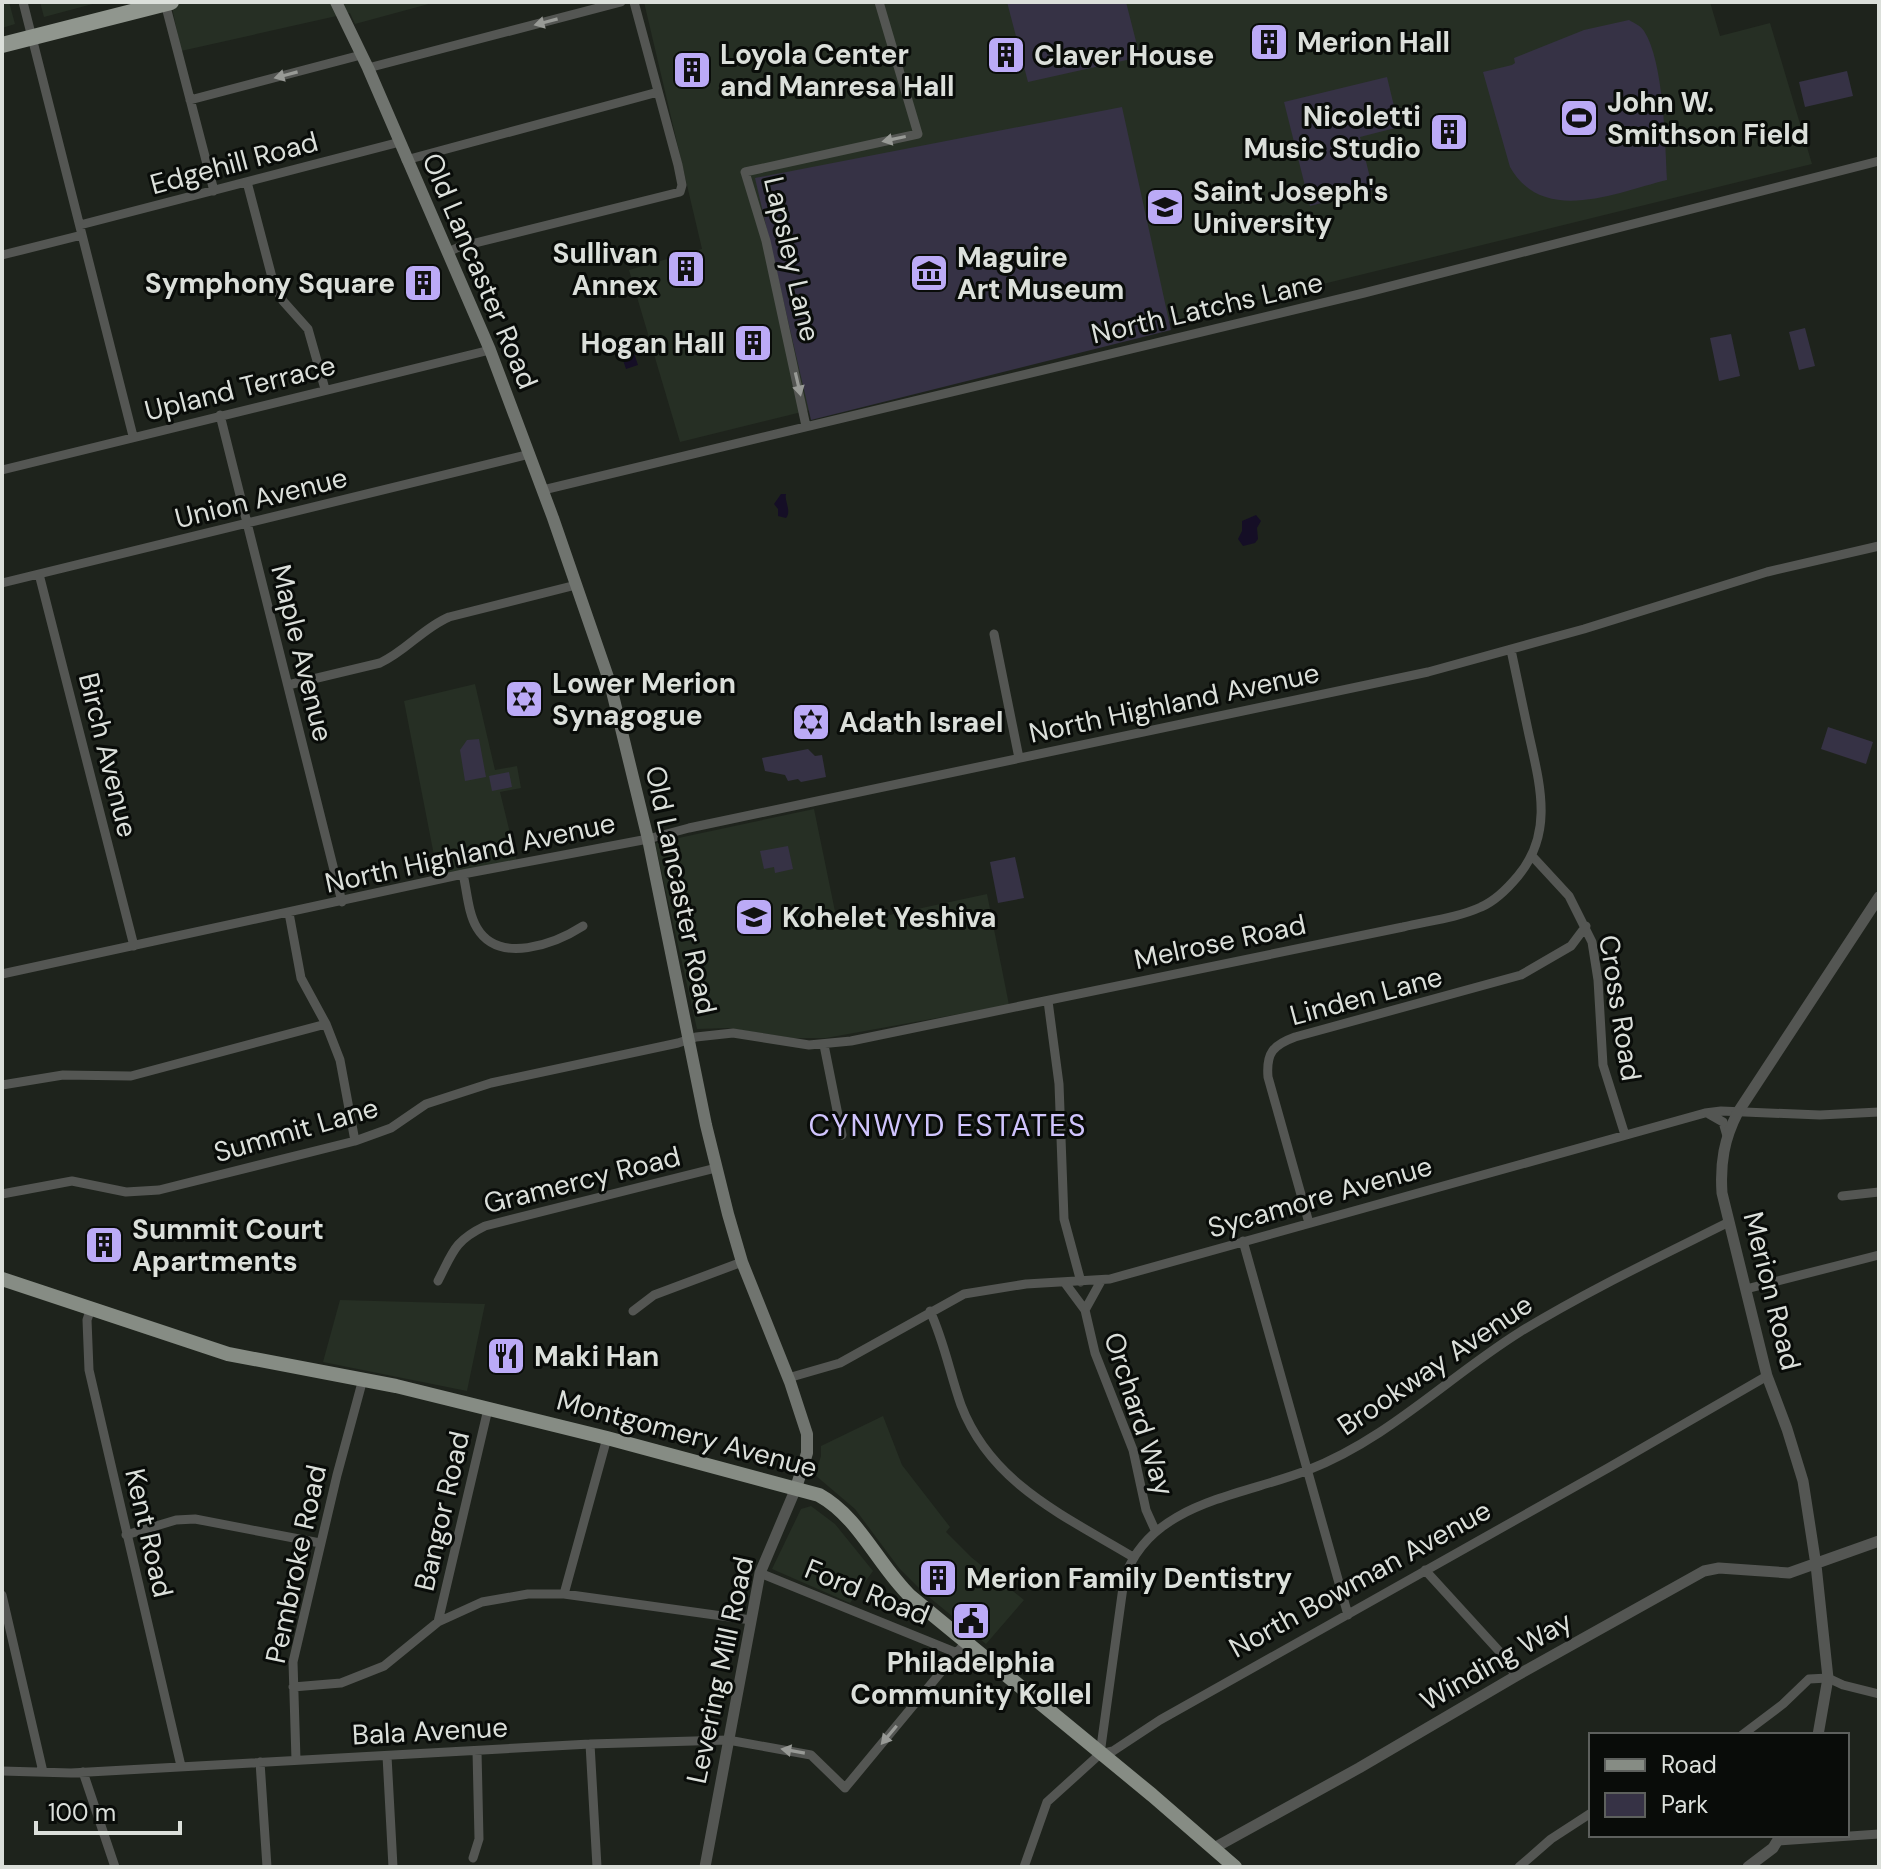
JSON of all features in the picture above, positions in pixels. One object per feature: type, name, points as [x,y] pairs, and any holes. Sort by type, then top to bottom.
[{"type":"highway","points":[[2,45],[168,3]]},
{"type":"main road","name":"Old Lancaster Road","points":[[336,2],[368,68],[490,350],[610,683],[648,839],[716,1168],[742,1262],[788,1378],[808,1440],[796,1488]]},
{"type":"main road","name":"Montgomery Avenue","points":[[2,1279],[228,1354],[363,1379],[607,1438],[819,1495],[836,1507],[901,1588],[961,1648],[1100,1754],[1235,1867]]},
{"type":"street","points":[[23,2],[133,436]]},
{"type":"street","points":[[368,68],[621,2]]},
{"type":"street","points":[[448,252],[680,192],[682,185],[634,2]]},
{"type":"street","name":"Lapsley Lane","points":[[806,426],[766,241],[745,172],[918,134],[879,2]]},
{"type":"street","points":[[168,3],[214,191]]},
{"type":"street","points":[[190,100],[361,55]]},
{"type":"street","points":[[406,160],[658,92]]},
{"type":"street","name":"Edgehill Road","points":[[2,255],[214,191],[400,142]]},
{"type":"street","name":"North Latchs Lane","points":[[543,490],[1392,287],[1879,161]]},
{"type":"street","points":[[247,182],[274,285],[283,301],[308,329],[325,389]]},
{"type":"street","name":"Upland Terrace","points":[[2,470],[490,350]]},
{"type":"street","name":"Maple Avenue","points":[[220,415],[342,902]]},
{"type":"street","name":"Union Avenue","points":[[2,583],[530,454]]},
{"type":"street","name":"North Highland Avenue","points":[[2,974],[463,874],[648,839],[1392,680],[1511,650],[1767,572],[1879,546]]},
{"type":"street","name":"Birch Avenue","points":[[39,574],[134,946]]},
{"type":"street","points":[[288,685],[380,663],[394,657],[433,623],[449,617],[576,585]]},
{"type":"street","points":[[994,634],[1019,758]]},
{"type":"street","name":"Melrose Road","points":[[689,1040],[733,1033],[824,1045],[1468,912],[1489,903],[1508,888],[1533,857],[1541,827],[1542,802],[1511,650]]},
{"type":"street","name":"Cross Road","points":[[1533,857],[1569,896],[1586,926],[1598,980],[1603,1065],[1625,1135]]},
{"type":"street","points":[[463,874],[475,924],[485,938],[498,945],[508,949],[523,948],[561,938],[583,926]]},
{"type":"street","name":"Merion Road","points":[[1818,1733],[1828,1678],[1803,1481],[1767,1376],[1729,1222],[1721,1175],[1727,1136],[1738,1112],[1879,897]]},
{"type":"street","points":[[289,913],[301,978],[326,1024],[345,1081],[355,1141]]},
{"type":"street","name":"Linden Lane","points":[[1309,1223],[1268,1077],[1266,1061],[1277,1043],[1529,972],[1571,946],[1586,926]]},
{"type":"street","points":[[1571,946],[1593,951]]},
{"type":"street","points":[[1048,1001],[1059,1084],[1064,1219],[1081,1282]]},
{"type":"street","points":[[2,1085],[63,1075],[131,1076],[326,1024]]},
{"type":"street","name":"Summit Lane","points":[[2,1194],[72,1181],[126,1192],[159,1190],[355,1141],[391,1128],[426,1104],[454,1093],[689,1040]]},
{"type":"street","points":[[824,1045],[842,1135]]},
{"type":"street","name":"Sycamore Avenue","points":[[788,1378],[840,1363],[956,1297],[991,1288],[1101,1281],[1705,1113],[1820,1115],[1879,1112]]},
{"type":"street","points":[[1705,1113],[1723,1122],[1727,1136]]},
{"type":"street","name":"Gramercy Road","points":[[438,1281],[457,1244],[468,1234],[485,1226],[716,1168]]},
{"type":"street","points":[[1842,1196],[1879,1192]]},
{"type":"street","name":"Brookway Avenue","points":[[1100,1754],[1119,1604],[1133,1557],[1155,1530],[1221,1496],[1308,1470],[1377,1436],[1519,1333],[1603,1285],[1729,1222]]},
{"type":"street","points":[[1243,1241],[1348,1615]]},
{"type":"street","points":[[1746,1289],[1879,1255]]},
{"type":"street","points":[[633,1311],[654,1295],[742,1262]]},
{"type":"street","name":"Orchard Way","points":[[1085,1310],[1101,1281]]},
{"type":"street","name":"Orchard Way","points":[[1065,1283],[1085,1310],[1095,1353],[1133,1450],[1146,1510],[1155,1530]]},
{"type":"street","name":"Kent Road","points":[[91,1308],[87,1320],[89,1370],[181,1766]]},
{"type":"street","points":[[930,1311],[961,1405],[987,1453],[1008,1477],[1040,1503],[1133,1557]]},
{"type":"street","name":"North Bowman Avenue","points":[[1024,1867],[1047,1802],[1100,1754],[1113,1751],[1166,1716],[1767,1376]]},
{"type":"street","name":"Pembroke Road","points":[[296,1760],[293,1662],[363,1379]]},
{"type":"street","name":"Bangor Road","points":[[438,1622],[488,1409]]},
{"type":"street","points":[[564,1594],[607,1438]]},
{"type":"street","name":"Levering Mill Road","points":[[705,1867],[760,1573],[796,1488]]},
{"type":"street","points":[[126,1535],[176,1520],[195,1519],[213,1520],[320,1543]]},
{"type":"street","points":[[1816,1565],[1879,1541]]},
{"type":"street","name":"Winding Way","points":[[1214,1848],[1704,1571],[1719,1568],[1789,1573],[1816,1565]]},
{"type":"street","points":[[1425,1570],[1499,1651],[1516,1676]]},
{"type":"street","name":"Ford Road","points":[[760,1573],[961,1648]]},
{"type":"street","points":[[293,1687],[341,1683],[384,1666],[438,1622],[482,1602],[528,1594],[564,1594],[751,1620]]},
{"type":"street","points":[[2,1595],[43,1772]]},
{"type":"street","name":"Bala Avenue","points":[[2,1771],[83,1772],[590,1744],[728,1740],[811,1755],[845,1788],[961,1648]]},
{"type":"street","points":[[1745,1733],[1783,1704],[1809,1679],[1828,1678],[1879,1694]]},
{"type":"street","points":[[590,1744],[597,1867]]},
{"type":"street","points":[[473,1858],[479,1839],[477,1751]]},
{"type":"street","points":[[387,1756],[393,1867]]},
{"type":"street","points":[[260,1762],[267,1867]]},
{"type":"street","points":[[83,1772],[115,1867]]},
{"type":"street","points":[[1519,1867],[1551,1839],[1589,1814]]},
{"type":"street","points":[[1849,1835],[1879,1834]]},
{"type":"street","points":[[1748,1867],[1764,1856],[1780,1838],[1805,1837]]},
{"type":"shaded area","points":[[2,2],[9,2],[15,24],[2,28]]},
{"type":"shaded area","points":[[40,2],[100,2],[44,17]]},
{"type":"shaded area","points":[[171,2],[436,2],[355,24],[350,13],[181,51]]},
{"type":"shaded area","name":"Saint Joseph's University","points":[[644,2],[1710,2],[1720,36],[1770,23],[1812,164],[680,442],[629,270],[702,249]]},
{"type":"shaded area","points":[[631,344],[638,365],[626,369],[619,348]]},
{"type":"shaded area","points":[[781,494],[786,494],[786,518],[778,516],[774,504]]},
{"type":"shaded area","points":[[1256,515],[1261,521],[1257,528],[1258,539],[1243,546],[1238,539],[1242,521]]},
{"type":"shaded area","points":[[475,684],[495,770],[517,766],[521,788],[500,792],[517,862],[438,876],[404,701]]},
{"type":"shaded area","name":"Kohelet Yeshiva","points":[[814,809],[838,926],[987,894],[1009,1005],[826,1038],[793,1038],[728,1028],[697,1029],[655,843]]},
{"type":"shaded area","points":[[340,1300],[485,1304],[467,1391],[323,1362]]},
{"type":"shaded area","points":[[883,1416],[902,1465],[950,1527],[946,1532],[971,1557],[1024,1600],[986,1644],[924,1593],[899,1568],[855,1509],[815,1475],[821,1446]]},
{"type":"shaded area","points":[[811,1506],[835,1524],[873,1571],[850,1603],[772,1569],[801,1509]]},
{"type":"green space","points":[[1007,2],[1126,2],[1140,57],[1028,82]]},
{"type":"green space","name":"John W. Smithson Field","points":[[1629,20],[1644,31],[1656,62],[1667,180],[1582,200],[1541,196],[1524,185],[1510,167],[1483,72],[1512,65],[1514,58],[1584,30]]},
{"type":"green space","points":[[1847,71],[1853,96],[1805,107],[1799,82]]},
{"type":"green space","points":[[1387,77],[1399,127],[1360,137],[1373,190],[1310,206],[1284,102]]},
{"type":"green space","points":[[1122,107],[1171,330],[811,420],[755,178]]},
{"type":"green space","points":[[1805,328],[1815,366],[1799,370],[1789,332]]},
{"type":"green space","points":[[1731,334],[1740,376],[1719,381],[1710,338]]},
{"type":"green space","points":[[1828,727],[1873,742],[1866,764],[1821,749]]},
{"type":"green space","points":[[479,739],[486,777],[465,781],[460,750],[467,740]]},
{"type":"green space","points":[[808,749],[815,756],[822,755],[826,777],[788,781],[785,775],[765,771],[762,758]]},
{"type":"green space","points":[[509,772],[512,787],[492,791],[489,776]]},
{"type":"green space","points":[[788,846],[793,869],[775,873],[774,867],[764,869],[760,851]]},
{"type":"green space","points":[[1015,857],[1024,898],[998,903],[990,862]]},
{"type":"place","name":"Merion Hall","points":[[1269,42]]},
{"type":"place","name":"Claver House","points":[[1006,55]]},
{"type":"place","name":"Loyola Center and Manresa Hall","points":[[692,70]]},
{"type":"place","name":"John W. Smithson Field","points":[[1579,118]]},
{"type":"place","name":"Nicoletti Music Studio","points":[[1449,132]]},
{"type":"place","name":"Saint Joseph's University","points":[[1165,207]]},
{"type":"place","name":"Sullivan Annex","points":[[686,269]]},
{"type":"place","name":"Maguire Art Museum","points":[[929,273]]},
{"type":"place","name":"Symphony Square","points":[[423,283]]},
{"type":"place","name":"Hogan Hall","points":[[753,343]]},
{"type":"place","name":"Lower Merion Synagogue","points":[[524,699]]},
{"type":"place","name":"Adath Israel","points":[[811,722]]},
{"type":"place","name":"Kohelet Yeshiva","points":[[754,917]]},
{"type":"place","name":"Summit Court Apartments","points":[[104,1245]]},
{"type":"place","name":"Maki Han","points":[[506,1356]]},
{"type":"place","name":"Merion Family Dentistry","points":[[938,1578]]},
{"type":"place","name":"Philadelphia Community Kollel","points":[[971,1621]]},
{"type":"district","name":"CYNWYD ESTATES","points":[[948,1125]]}]
